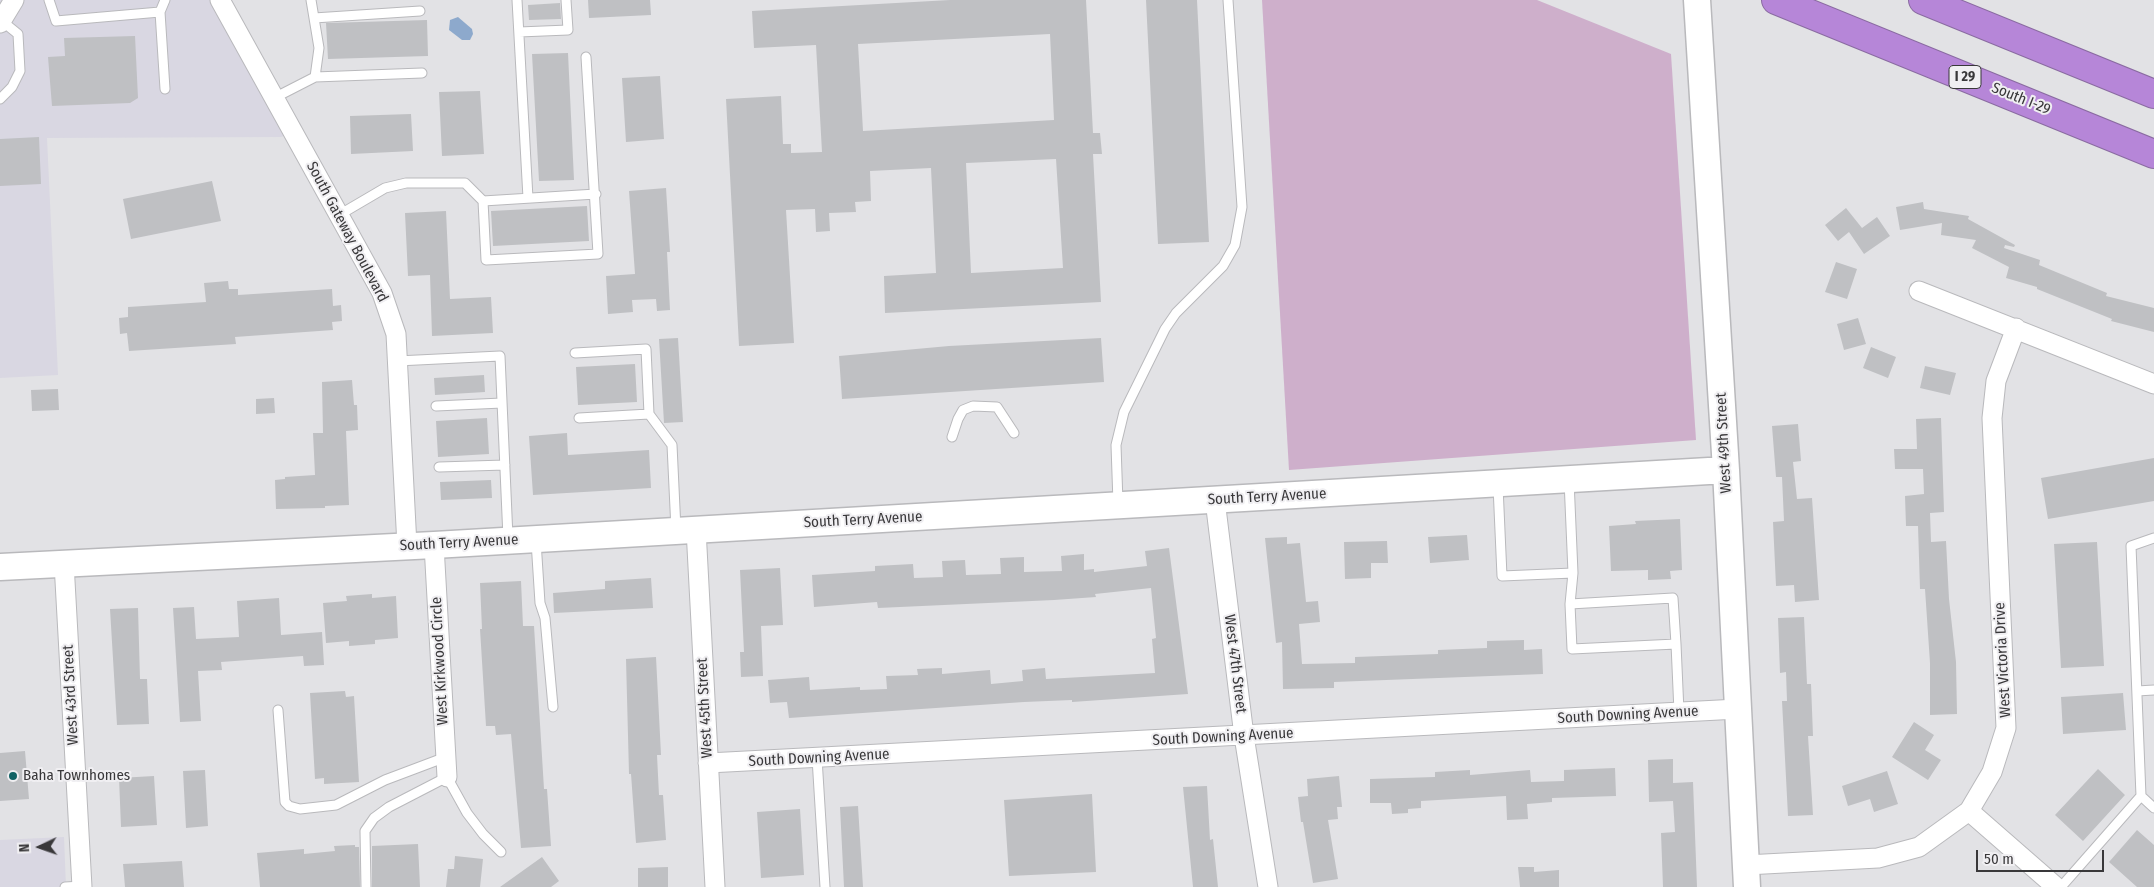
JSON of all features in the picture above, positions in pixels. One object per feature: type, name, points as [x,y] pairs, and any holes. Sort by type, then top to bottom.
[{"type":"highway","name":"South I-29","points":[[1776,0],[2154,154]]},
{"type":"highway","points":[[1924,0],[2154,94]]},
{"type":"street","points":[[1,22],[14,0]]},
{"type":"street","name":"South Gateway Boulevard","points":[[220,0],[382,293],[396,334],[407,546]]},
{"type":"street","name":"West 49th Street","points":[[1697,0],[1726,470],[1747,876]]},
{"type":"street","points":[[1918,291],[2016,328],[2154,384]]},
{"type":"street","name":"West Victoria Drive","points":[[1747,876],[1878,858],[1919,847],[1969,811],[1992,772],[2006,728],[1992,418],[1996,381],[2016,328]]},
{"type":"street","name":"South Terry Avenue","points":[[0,566],[434,545],[1726,470]]},
{"type":"street","name":"West 47th Street","points":[[1214,500],[1244,736],[1268,887]]},
{"type":"street","name":"West 45th Street","points":[[686,530],[708,763],[715,887]]},
{"type":"street","name":"West Kirkwood Circle","points":[[434,545],[447,777]]},
{"type":"street","name":"West 43rd Street","points":[[64,563],[77,887]]},
{"type":"street","name":"South Downing Avenue","points":[[708,763],[1738,709]]},
{"type":"street","points":[[1969,811],[2056,887]]},
{"type":"lane","points":[[49,0],[56,21],[160,12]]},
{"type":"lane","points":[[165,0],[160,12],[165,89]]},
{"type":"lane","points":[[311,0],[319,48],[315,77]]},
{"type":"lane","points":[[517,0],[528,198]]},
{"type":"lane","points":[[519,32],[568,30],[566,0]]},
{"type":"lane","points":[[1118,505],[1116,445],[1124,412],[1164,329],[1172,318],[1223,266],[1235,245],[1242,207],[1228,0]]},
{"type":"lane","points":[[314,18],[420,11]]},
{"type":"lane","points":[[0,99],[12,87],[20,71],[18,34],[1,22]]},
{"type":"lane","points":[[339,215],[386,188],[406,183],[465,183],[483,201],[486,260],[598,254],[596,194],[586,57]]},
{"type":"lane","points":[[274,98],[315,77],[422,73]]},
{"type":"lane","points":[[483,201],[596,194]]},
{"type":"lane","points":[[576,353],[646,349],[649,414],[672,445],[686,530]]},
{"type":"lane","points":[[397,361],[500,356],[508,540]]},
{"type":"lane","points":[[436,406],[502,403]]},
{"type":"lane","points":[[952,437],[963,410],[973,406],[997,407],[1014,433]]},
{"type":"lane","points":[[579,418],[649,414]]},
{"type":"lane","points":[[439,467],[505,465]]},
{"type":"lane","points":[[1568,479],[1573,572],[1570,604],[1572,650],[1676,644]]},
{"type":"lane","points":[[1498,483],[1502,576],[1573,572]]},
{"type":"lane","points":[[2061,887],[2141,796],[2131,546],[2154,538]]},
{"type":"lane","points":[[536,539],[540,604],[545,618],[553,708]]},
{"type":"lane","points":[[1570,604],[1673,598],[1679,712]]},
{"type":"lane","points":[[2136,691],[2154,690]]},
{"type":"lane","points":[[278,710],[285,802],[300,809],[336,805],[385,780],[446,757]]},
{"type":"lane","points":[[817,758],[825,887]]},
{"type":"lane","points":[[366,887],[365,831],[374,818],[389,807],[447,777],[483,834],[501,852]]},
{"type":"lane","points":[[2141,796],[2154,808]]},
{"type":"shaded area","points":[[0,0],[225,0],[301,129],[281,137],[47,138],[58,375],[0,378]]},
{"type":"shaded area","points":[[1262,0],[1537,0],[1671,54],[1696,440],[1289,470]]},
{"type":"shaded area","points":[[64,837],[66,887],[0,887],[0,840]]},
{"type":"water","points":[[458,17],[472,29],[473,34],[470,40],[462,40],[449,30],[450,20]]},
{"type":"building","points":[[588,0],[650,0],[651,15],[589,18]]},
{"type":"building","points":[[950,0],[1086,0],[1093,133],[1100,133],[1102,154],[1093,154],[1101,302],[885,313],[884,276],[936,273],[931,168],[870,171],[871,201],[855,202],[856,212],[829,213],[830,231],[816,232],[815,209],[786,210],[794,343],[739,346],[726,99],[781,96],[783,144],[791,144],[791,153],[822,152],[816,45],[754,48],[752,11]],"holes":[[[1050,34],[1054,120],[863,131],[858,44]],[[1056,159],[1063,268],[971,273],[966,163]]]},
{"type":"building","points":[[1146,0],[1197,0],[1209,242],[1158,244]]},
{"type":"building","points":[[560,3],[561,19],[529,20],[528,5]]},
{"type":"building","points":[[427,20],[428,56],[328,59],[326,23]]},
{"type":"building","points":[[135,36],[138,98],[130,103],[52,106],[48,57],[65,56],[64,38]]},
{"type":"building","points":[[568,53],[574,180],[539,181],[532,54]]},
{"type":"building","points":[[660,76],[664,139],[626,142],[622,78]]},
{"type":"building","points":[[480,91],[484,154],[442,156],[439,92]]},
{"type":"building","points":[[411,114],[413,151],[351,154],[350,116]]},
{"type":"building","points":[[39,137],[41,184],[0,186],[0,139]]},
{"type":"building","points":[[212,181],[221,221],[131,239],[123,199]]},
{"type":"building","points":[[666,188],[670,252],[667,252],[670,310],[657,311],[656,299],[632,300],[633,312],[608,314],[606,276],[635,274],[629,191]]},
{"type":"building","points":[[1923,202],[1924,209],[1969,216],[1968,219],[2015,245],[2014,247],[2005,245],[2004,248],[2040,260],[2039,265],[2107,293],[2106,296],[2154,308],[2154,332],[2111,321],[2112,319],[2037,289],[2037,287],[2006,278],[2009,267],[1972,248],[1976,240],[1941,235],[1942,223],[1900,230],[1896,207]]},
{"type":"building","points":[[587,206],[589,241],[493,246],[491,211]]},
{"type":"building","points":[[1846,208],[1862,228],[1877,217],[1890,236],[1864,254],[1849,232],[1838,241],[1825,225]]},
{"type":"building","points":[[446,211],[450,299],[491,297],[493,333],[432,336],[430,275],[408,276],[405,213]]},
{"type":"building","points":[[1836,262],[1857,269],[1847,299],[1825,292]]},
{"type":"building","points":[[228,281],[229,289],[238,289],[238,295],[332,289],[333,306],[341,305],[342,321],[332,322],[333,330],[235,337],[236,344],[129,351],[127,333],[120,334],[119,318],[128,317],[128,307],[206,302],[204,283]]},
{"type":"building","points":[[1858,318],[1866,344],[1844,350],[1837,324]]},
{"type":"building","points":[[678,338],[683,422],[664,423],[659,339]]},
{"type":"building","points":[[1101,338],[1104,382],[842,399],[839,356],[949,346]]},
{"type":"building","points":[[1871,347],[1896,357],[1888,378],[1863,368]]},
{"type":"building","points":[[635,364],[637,402],[578,405],[576,367]]},
{"type":"building","points":[[1925,366],[1956,373],[1950,395],[1920,388]]},
{"type":"building","points":[[484,375],[485,392],[435,395],[434,378]]},
{"type":"building","points":[[352,380],[354,405],[357,405],[358,430],[346,431],[349,505],[325,506],[325,508],[276,509],[275,480],[285,479],[285,477],[315,475],[313,433],[323,433],[322,382]]},
{"type":"building","points":[[58,389],[59,410],[32,411],[31,390]]},
{"type":"building","points":[[274,398],[275,413],[256,414],[256,399]]},
{"type":"building","points":[[487,418],[489,454],[438,457],[436,421]]},
{"type":"building","points":[[1941,418],[1944,512],[1930,513],[1931,542],[1946,541],[1949,599],[1956,662],[1957,714],[1930,715],[1930,663],[1925,589],[1920,589],[1918,526],[1906,526],[1905,496],[1924,494],[1923,469],[1895,469],[1894,449],[1917,449],[1916,419]]},
{"type":"building","points":[[1798,424],[1801,461],[1793,462],[1797,499],[1812,498],[1819,600],[1795,602],[1794,585],[1776,586],[1773,522],[1784,521],[1782,477],[1776,477],[1772,426]]},
{"type":"building","points":[[567,433],[568,455],[649,450],[651,488],[533,495],[529,436]]},
{"type":"building","points":[[2154,458],[2154,501],[2048,519],[2041,478]]},
{"type":"building","points":[[491,480],[492,498],[441,500],[440,482]]},
{"type":"building","points":[[1680,519],[1682,570],[1670,571],[1671,579],[1648,580],[1648,570],[1611,571],[1609,526],[1636,524],[1635,521]]},
{"type":"building","points":[[1467,535],[1469,560],[1430,563],[1428,537]]},
{"type":"building","points":[[1287,537],[1287,544],[1300,543],[1306,602],[1318,601],[1320,622],[1299,624],[1302,664],[1355,663],[1355,657],[1438,654],[1438,650],[1487,648],[1487,641],[1524,640],[1524,650],[1542,649],[1543,674],[1334,682],[1334,688],[1283,689],[1282,642],[1276,643],[1265,538]]},
{"type":"building","points":[[1387,541],[1388,563],[1371,563],[1371,578],[1345,579],[1344,542]]},
{"type":"building","points":[[2097,542],[2104,666],[2061,668],[2054,544]]},
{"type":"building","points":[[1169,548],[1188,694],[1072,702],[1072,700],[1024,702],[789,718],[787,702],[770,703],[768,680],[809,677],[810,690],[860,687],[860,690],[887,689],[886,676],[918,675],[917,669],[942,668],[942,674],[990,670],[991,684],[1023,681],[1022,670],[1045,668],[1046,679],[1155,673],[1152,639],[1156,638],[1151,588],[1095,594],[1096,597],[1054,600],[878,608],[877,602],[814,607],[812,575],[875,571],[875,566],[913,564],[914,578],[943,577],[942,561],[965,560],[966,575],[1001,574],[1000,558],[1024,557],[1024,572],[1062,571],[1061,556],[1084,554],[1084,570],[1094,569],[1094,572],[1147,566],[1145,551]]},
{"type":"building","points":[[780,568],[783,625],[761,626],[763,676],[741,677],[740,652],[744,652],[740,570]]},
{"type":"building","points":[[651,578],[653,608],[554,613],[553,593],[605,589],[605,581]]},
{"type":"building","points":[[521,581],[523,626],[534,626],[544,789],[547,789],[551,846],[521,848],[511,734],[496,735],[495,726],[486,726],[480,629],[482,629],[480,583]]},
{"type":"building","points":[[372,594],[372,598],[396,596],[398,638],[375,640],[375,644],[349,646],[349,641],[326,643],[323,603],[347,601],[346,596]]},
{"type":"building","points":[[279,598],[281,635],[322,632],[324,665],[304,666],[303,656],[221,662],[222,670],[198,671],[201,721],[180,722],[173,608],[194,607],[196,639],[239,637],[237,601]]},
{"type":"building","points":[[138,608],[140,679],[147,679],[149,724],[117,725],[110,609]]},
{"type":"building","points":[[1804,617],[1807,684],[1811,684],[1813,736],[1808,736],[1813,815],[1788,816],[1782,701],[1787,701],[1786,672],[1780,673],[1778,618]]},
{"type":"building","points":[[656,657],[661,755],[657,755],[659,795],[663,795],[666,840],[636,843],[631,774],[629,774],[626,659]]},
{"type":"building","points":[[345,691],[346,697],[354,696],[359,782],[324,784],[324,778],[315,779],[310,693]]},
{"type":"building","points":[[2123,693],[2126,730],[2063,734],[2061,697]]},
{"type":"building","points":[[1914,722],[1934,735],[1925,750],[1941,760],[1928,780],[1892,757]]},
{"type":"building","name":"Baha Townhomes","points":[[25,751],[29,799],[0,801],[0,753]]},
{"type":"building","points":[[1673,759],[1673,783],[1693,782],[1697,887],[1663,887],[1661,833],[1675,832],[1673,801],[1649,802],[1648,760]]},
{"type":"building","points":[[1615,768],[1616,796],[1552,798],[1552,802],[1527,804],[1528,819],[1507,820],[1506,796],[1421,801],[1421,808],[1408,809],[1408,813],[1392,814],[1391,803],[1370,803],[1370,779],[1435,777],[1435,772],[1470,770],[1470,775],[1530,770],[1531,782],[1564,781],[1564,770]]},
{"type":"building","points":[[2098,769],[2125,795],[2083,841],[2055,815]]},
{"type":"building","points":[[205,770],[208,826],[186,828],[183,771]]},
{"type":"building","points":[[1887,771],[1898,804],[1874,812],[1870,799],[1848,806],[1842,786]]},
{"type":"building","points":[[154,776],[157,825],[121,827],[119,778]]},
{"type":"building","points":[[1339,776],[1342,807],[1337,807],[1338,819],[1328,820],[1338,879],[1313,883],[1298,797],[1308,796],[1307,779]]},
{"type":"building","points":[[1207,786],[1210,840],[1213,839],[1218,887],[1193,887],[1183,787]]},
{"type":"building","points":[[1092,794],[1096,872],[1009,876],[1004,800]]},
{"type":"building","points":[[858,806],[863,887],[844,887],[840,807]]},
{"type":"building","points":[[800,809],[804,875],[761,878],[757,812]]},
{"type":"building","points":[[2137,830],[2154,845],[2154,887],[2137,887],[2109,862]]},
{"type":"building","points":[[418,844],[420,887],[372,887],[372,846]]},
{"type":"building","points":[[355,845],[355,847],[359,847],[360,887],[260,887],[257,853],[304,849],[304,854],[335,851],[334,846]]},
{"type":"building","points":[[455,856],[483,859],[480,887],[446,887],[448,869],[454,869]]},
{"type":"building","points":[[542,857],[559,881],[551,887],[500,887]]},
{"type":"building","points":[[182,861],[184,887],[125,887],[123,864]]},
{"type":"building","points":[[668,867],[668,887],[638,887],[638,868]]},
{"type":"building","points":[[1518,867],[1534,867],[1534,872],[1559,870],[1559,887],[1520,887]]},
{"type":"place","name":"Baha Townhomes","points":[[13,776]]}]
